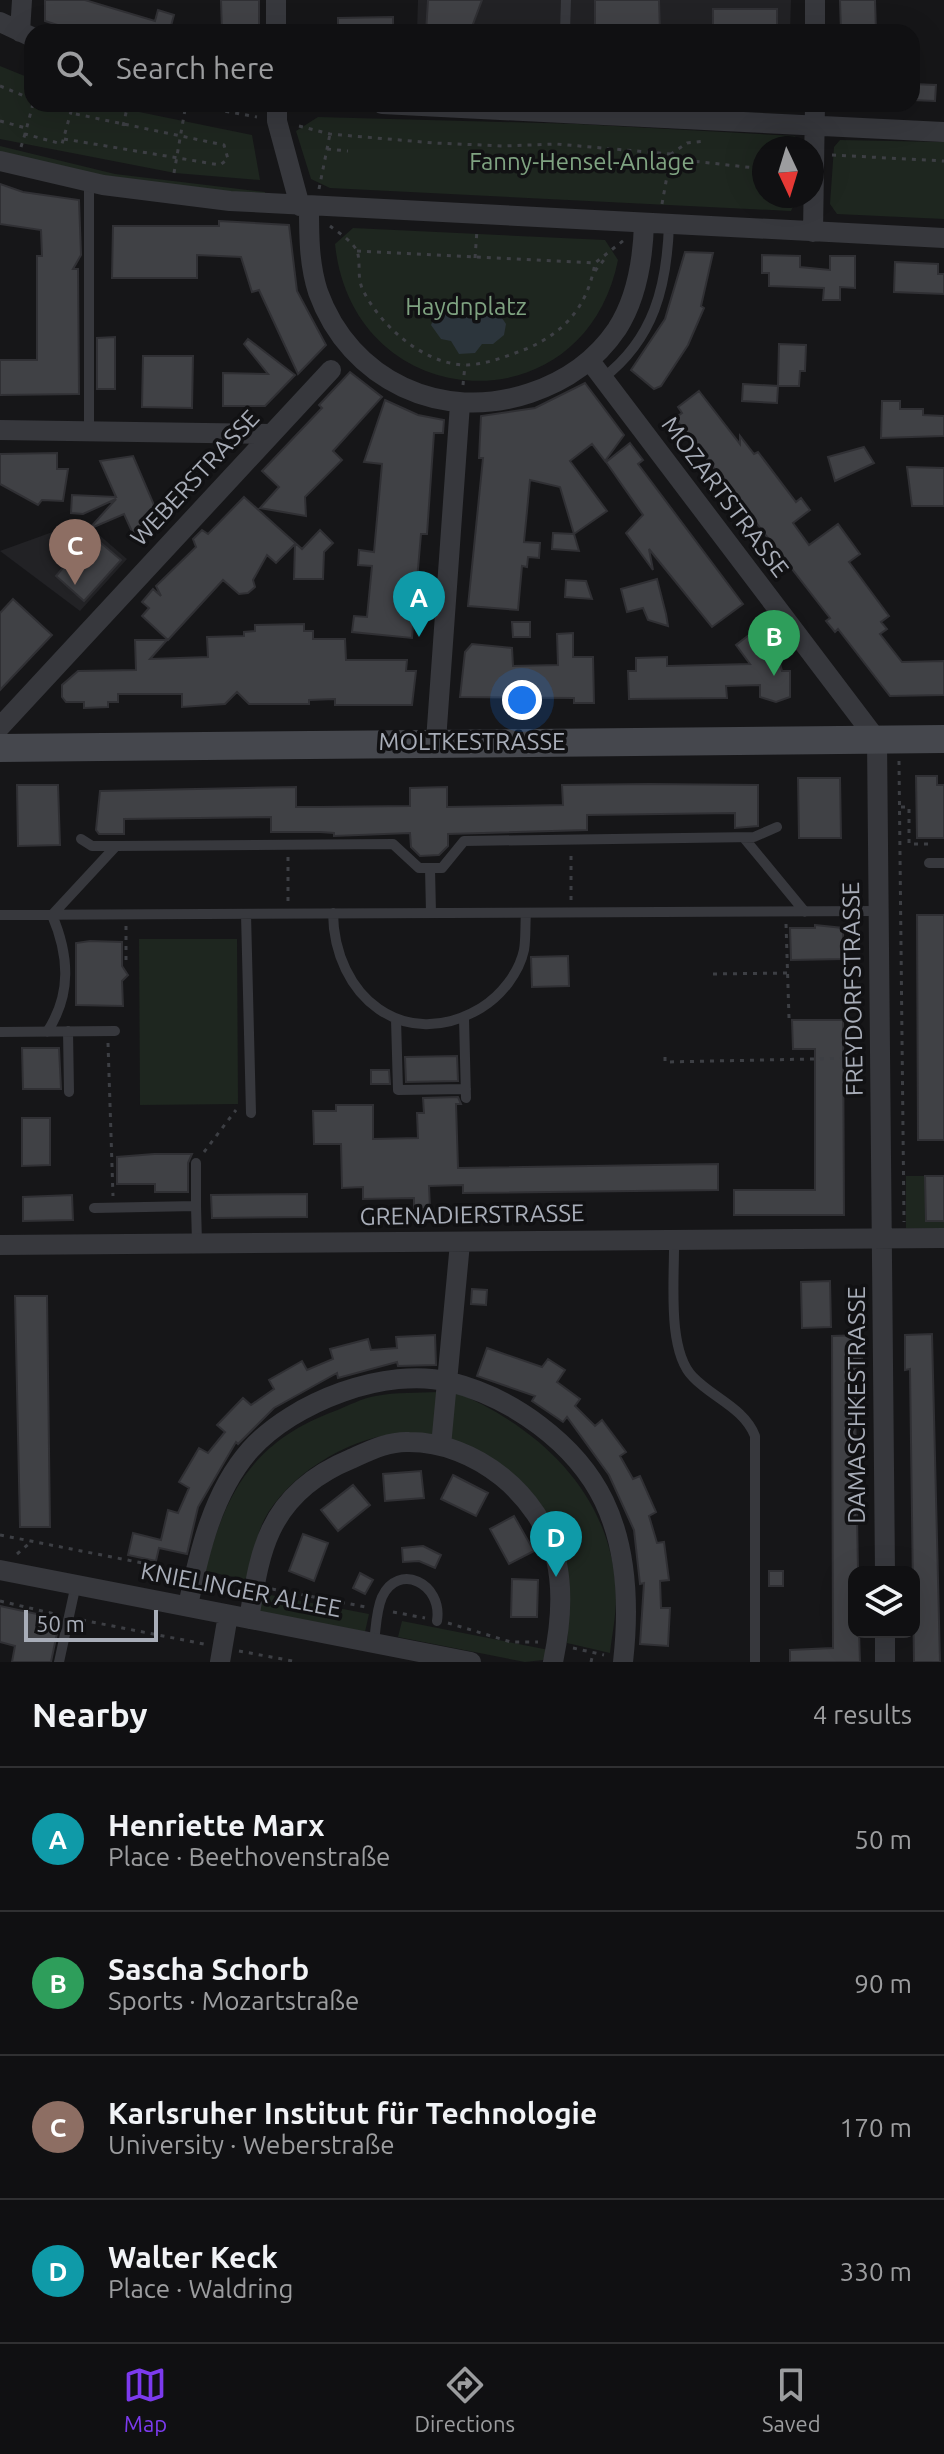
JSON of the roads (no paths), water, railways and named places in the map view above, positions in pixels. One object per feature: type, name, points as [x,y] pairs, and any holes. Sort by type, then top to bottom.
[{"type":"main road","name":"MOLTKESTRASSE","points":[[0,748],[436,741],[944,739]]},
{"type":"street","points":[[22,0],[25,24]]},
{"type":"street","points":[[276,0],[276,24]]},
{"type":"street","points":[[815,0],[815,24]]},
{"type":"street","points":[[0,22],[24,34]]},
{"type":"street","points":[[277,112],[310,207],[309,249],[340,360],[400,386],[460,404],[486,405],[538,390],[590,361],[617,328],[629,305],[642,260],[644,223]]},
{"type":"street","points":[[619,112],[944,132]]},
{"type":"street","points":[[813,232],[815,112]]},
{"type":"street","points":[[0,161],[89,182],[166,195],[310,207],[644,223],[665,216],[813,232],[944,238]]},
{"type":"street","name":"WEBERSTRASSE","points":[[0,727],[340,360]]},
{"type":"street","name":"MOZARTSTRASSE","points":[[590,361],[877,740]]},
{"type":"street","points":[[436,741],[460,404]]},
{"type":"street","points":[[0,430],[271,434]]},
{"type":"street","name":"FREYDORFSTRASSE","points":[[877,740],[882,1238]]},
{"type":"street","name":"DAMASCHKESTRASSE","points":[[882,1238],[885,1566]]},
{"type":"street","name":"GRENADIERSTRASSE","points":[[0,1245],[944,1238]]},
{"type":"street","points":[[441,1446],[460,1243]]},
{"type":"street","points":[[188,1606],[214,1509],[233,1473],[251,1449],[290,1416],[331,1394],[384,1380],[447,1381],[494,1397],[539,1425],[573,1458],[604,1500],[620,1546],[625,1587],[623,1661]]},
{"type":"street","points":[[249,1619],[271,1529],[289,1502],[313,1479],[378,1447],[408,1442],[441,1446],[479,1460],[510,1483],[542,1523],[556,1560],[561,1607],[555,1653]]},
{"type":"street","name":"KNIELINGER ALLEE","points":[[0,1570],[374,1642],[409,1656],[471,1662]]},
{"type":"street","points":[[220,1655],[228,1615]]},
{"type":"street","points":[[885,1638],[885,1662]]},
{"type":"lane","points":[[565,24],[566,0]]},
{"type":"lane","points":[[89,182],[89,430]]},
{"type":"lane","points":[[603,378],[635,350],[653,317],[664,280],[665,216]]},
{"type":"lane","points":[[81,839],[92,846],[393,844],[419,868],[442,868],[464,841],[744,838],[777,827]]},
{"type":"lane","points":[[744,838],[805,912]]},
{"type":"lane","points":[[52,915],[116,846]]},
{"type":"lane","points":[[929,863],[944,863]]},
{"type":"lane","points":[[430,868],[431,913]]},
{"type":"lane","points":[[0,915],[879,911]]},
{"type":"lane","points":[[333,913],[336,950],[348,979],[369,1002],[396,1019],[427,1025],[464,1018],[487,1005],[510,981],[523,952],[526,913]]},
{"type":"lane","points":[[246,914],[251,1113]]},
{"type":"lane","points":[[47,1032],[62,1001],[66,968],[64,948],[52,915]]},
{"type":"lane","points":[[396,1019],[398,1090],[466,1094],[464,1018]]},
{"type":"lane","points":[[68,1031],[69,1092]]},
{"type":"lane","points":[[0,1032],[112,1031]]},
{"type":"lane","points":[[196,1163],[197,1243]]},
{"type":"lane","points":[[94,1208],[196,1206]]},
{"type":"lane","points":[[674,1238],[676,1339],[684,1365],[702,1385],[745,1419],[755,1436],[755,1662]]},
{"type":"lane","points":[[374,1642],[379,1609],[388,1588],[396,1583],[423,1583],[436,1597],[437,1621]]},
{"type":"lane","points":[[59,1662],[76,1584]]},
{"type":"place","name":"Karlsruher Institut für Technologie","points":[[75,585]]},
{"type":"place","name":"Henriette Marx","points":[[419,637]]},
{"type":"place","name":"Sascha Schorb","points":[[774,676]]},
{"type":"place","name":"Walter Keck","points":[[556,1577]]},
{"type":"park label","name":"Fanny-Hensel-Anlage","points":[[582,162]]},
{"type":"park label","name":"Haydnplatz","points":[[466,307]]}]
